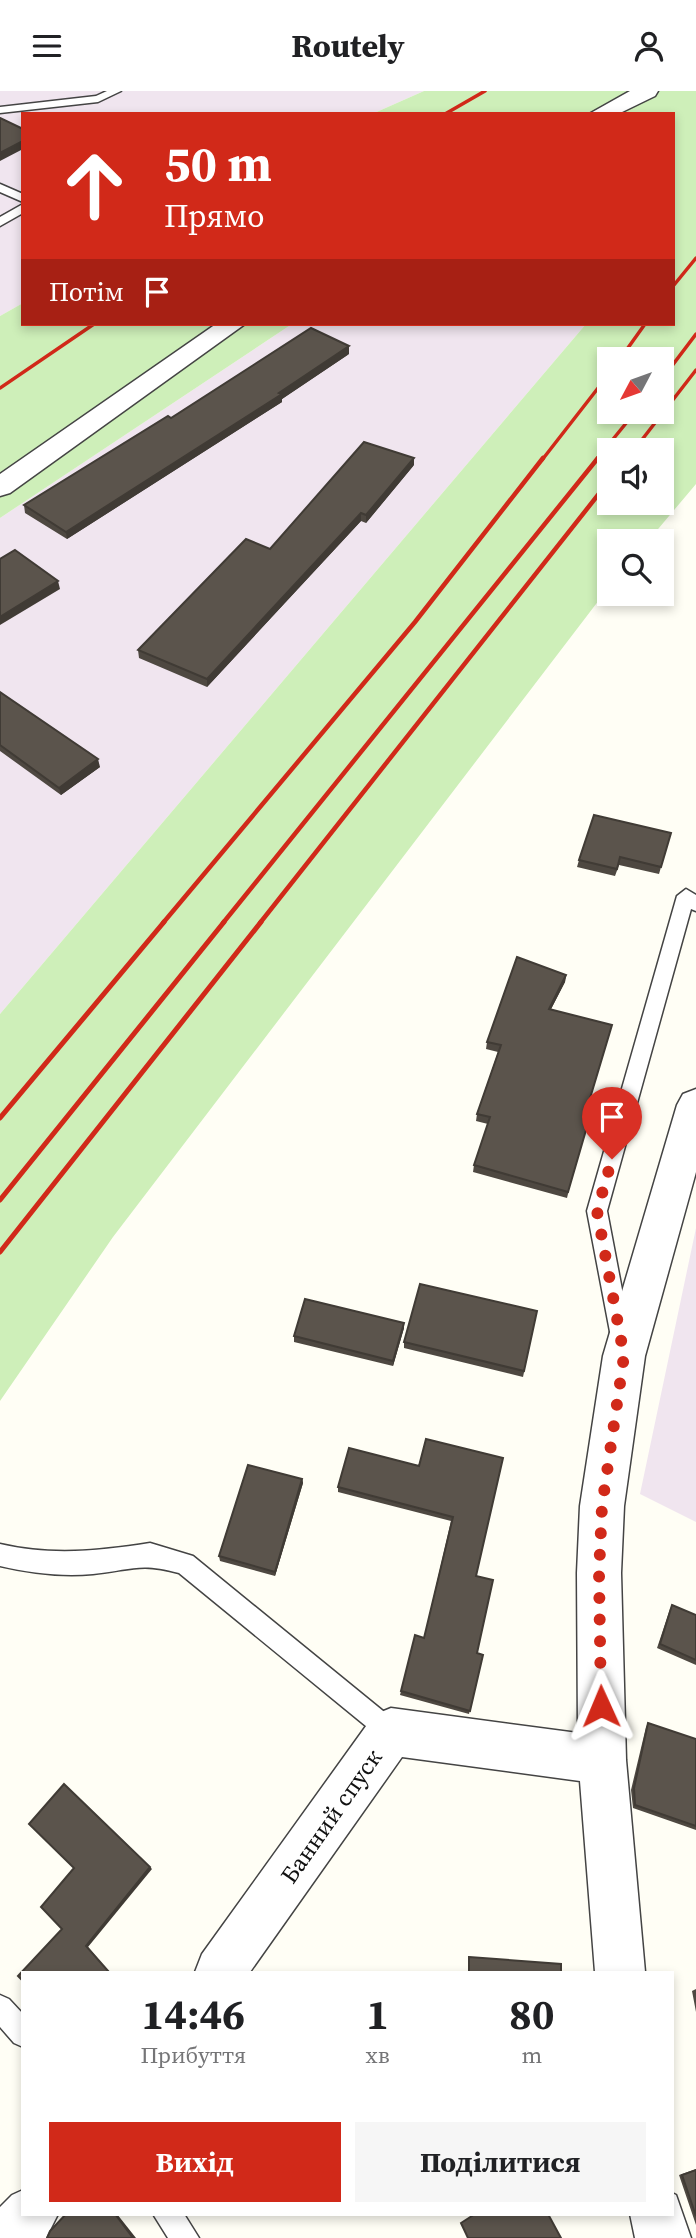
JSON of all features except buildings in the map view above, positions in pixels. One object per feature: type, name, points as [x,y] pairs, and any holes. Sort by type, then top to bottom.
[{"type":"street","points":[[604,112],[647,91]]},
{"type":"street","points":[[0,488],[229,326]]},
{"type":"street","points":[[620,1971],[603,1760],[599,1573],[602,1506],[624,1356],[696,1105]]},
{"type":"street","name":"Банний спуск","points":[[221,1971],[391,1732],[603,1760]]},
{"type":"street","points":[[9,2238],[29,2216]]},
{"type":"street","points":[[658,2216],[663,2238]]},
{"type":"lane","points":[[0,110],[98,99],[116,91]]},
{"type":"lane","points":[[0,188],[21,198]]},
{"type":"lane","points":[[0,222],[21,209]]},
{"type":"lane","points":[[624,1356],[597,1211],[686,896],[696,904]]},
{"type":"lane","points":[[0,1555],[30,1562],[91,1563],[150,1554],[185,1564],[391,1732]]},
{"type":"lane","points":[[0,2008],[21,2032]]},
{"type":"lane","points":[[168,2216],[185,2238]]},
{"type":"shaded area","points":[[0,91],[424,91],[377,112],[21,112],[21,304],[0,316]]},
{"type":"shaded area","points":[[289,326],[584,326],[0,1014],[0,518]]},
{"type":"shaded area","points":[[696,1228],[696,1522],[640,1494]]},
{"type":"green space","points":[[424,91],[696,91],[696,484],[674,510],[674,438],[597,438],[597,515],[670,515],[658,529],[597,529],[597,603],[113,1237],[0,1401],[0,1014],[584,326],[675,326],[675,112],[377,112]]},
{"type":"green space","points":[[21,304],[21,326],[289,326],[0,518],[0,316]]},
{"type":"railway","points":[[448,112],[485,91]]},
{"type":"railway","points":[[675,284],[696,258]]},
{"type":"railway","points":[[0,388],[91,326]]},
{"type":"railway","points":[[629,347],[644,326]]},
{"type":"railway","points":[[674,363],[696,334]]},
{"type":"railway","points":[[643,438],[696,370]]},
{"type":"railway","points":[[542,460],[597,389]]},
{"type":"railway","points":[[596,460],[625,424]]},
{"type":"railway","points":[[163,923],[415,622],[543,458]]},
{"type":"railway","points":[[223,923],[597,459]]},
{"type":"railway","points":[[260,923],[597,496]]},
{"type":"railway","points":[[0,1118],[164,922]]},
{"type":"railway","points":[[0,1200],[224,922]]},
{"type":"railway","points":[[0,1252],[261,922]]},
{"type":"route","points":[[601,1706],[599,1573],[602,1506],[624,1356],[597,1211],[612,1159]]}]
